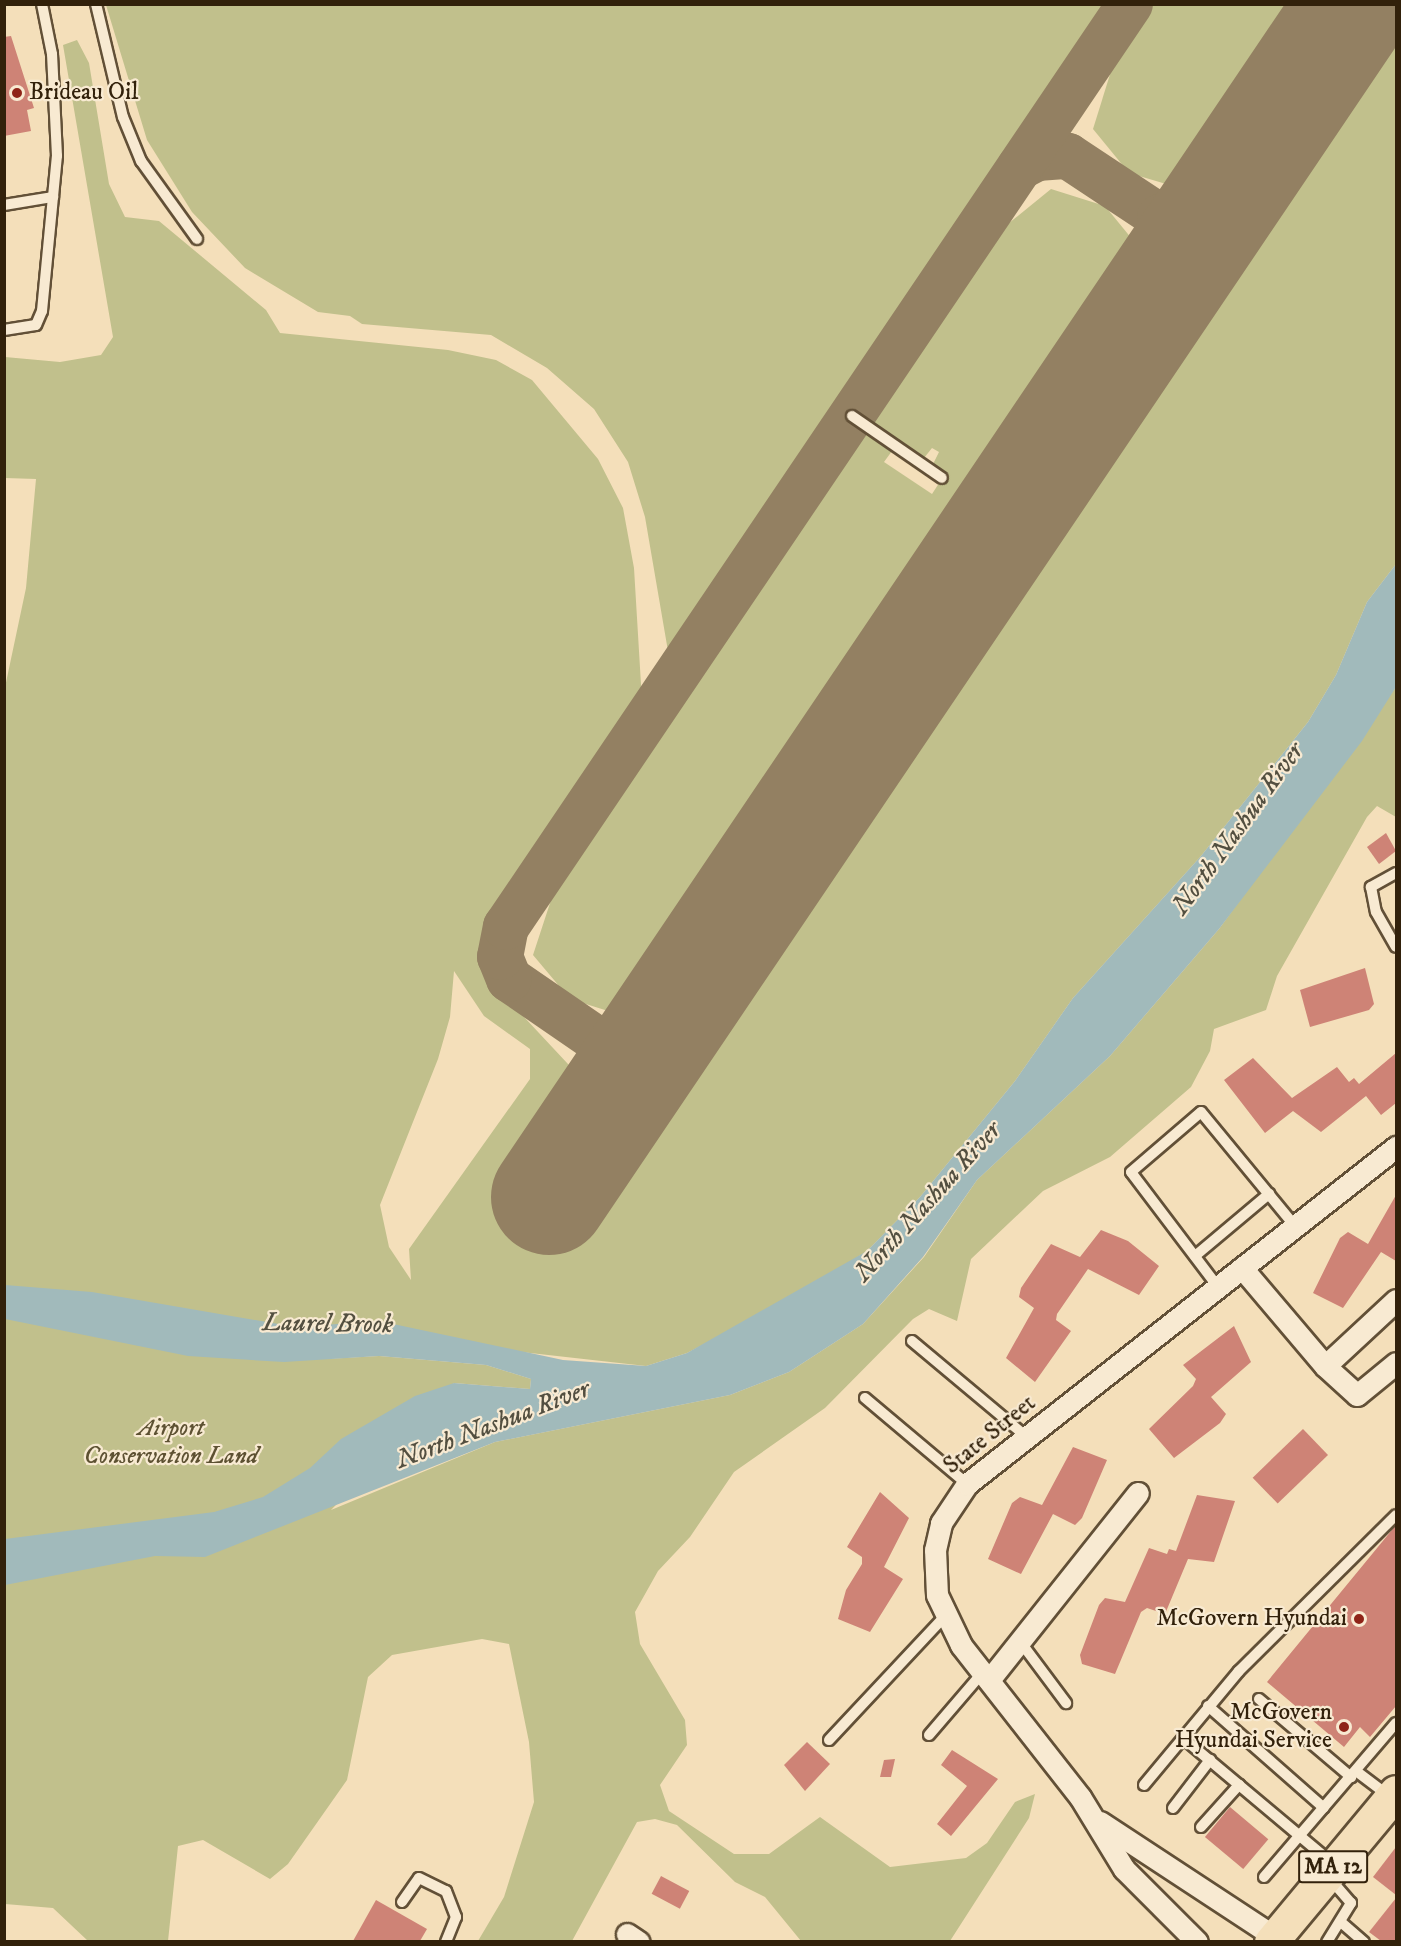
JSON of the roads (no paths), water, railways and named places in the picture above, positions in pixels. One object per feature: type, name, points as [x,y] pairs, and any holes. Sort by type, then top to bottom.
[{"type":"highway","name":"MA 12","points":[[1273,1939],[1394,1795]]},
{"type":"street","name":"State Street","points":[[1197,1941],[1124,1869],[1094,1818],[944,1617],[937,1594],[935,1550],[952,1500],[967,1484],[1396,1147]]},
{"type":"street","points":[[1242,1268],[1325,1366],[1357,1395],[1396,1363]]},
{"type":"street","points":[[1325,1366],[1396,1300]]},
{"type":"street","points":[[986,1676],[1022,1644],[1138,1492]]},
{"type":"street","points":[[1094,1818],[1273,1939]]},
{"type":"lane","points":[[4,330],[40,321],[53,198],[56,125],[42,4]]},
{"type":"lane","points":[[96,4],[123,117],[141,161],[197,239]]},
{"type":"lane","points":[[4,206],[53,198]]},
{"type":"lane","points":[[852,416],[942,478]]},
{"type":"lane","points":[[1396,873],[1371,887],[1376,912],[1396,947]]},
{"type":"lane","points":[[1218,1287],[1131,1172],[1201,1112],[1295,1226]]},
{"type":"lane","points":[[1195,1256],[1269,1194]]},
{"type":"lane","points":[[912,1341],[1027,1437]]},
{"type":"lane","points":[[865,1398],[967,1484]]},
{"type":"lane","points":[[1144,1785],[1208,1706],[1396,1515]]},
{"type":"lane","points":[[829,1740],[944,1617]]},
{"type":"lane","points":[[1022,1644],[1066,1703]]},
{"type":"lane","points":[[929,1735],[986,1676]]},
{"type":"lane","points":[[1259,1699],[1354,1774],[1394,1795]]},
{"type":"lane","points":[[1208,1706],[1324,1808]]},
{"type":"lane","points":[[1264,1877],[1396,1723]]},
{"type":"lane","points":[[1183,1738],[1299,1837],[1330,1870],[1349,1896],[1352,1904],[1342,1923],[1327,1941]]},
{"type":"lane","points":[[1173,1808],[1210,1760]]},
{"type":"lane","points":[[1201,1827],[1239,1785]]},
{"type":"lane","points":[[402,1902],[419,1878],[446,1891],[456,1917],[446,1941]]},
{"type":"lane","points":[[1342,1923],[1365,1941]]},
{"type":"water","name":"North Nashua River","points":[[1396,564],[1396,687],[1362,741],[1219,929],[1110,1056],[977,1180],[923,1257],[863,1324],[789,1372],[730,1395],[495,1442],[205,1557],[155,1556],[5,1585],[5,1539],[214,1512],[263,1497],[310,1468],[341,1439],[415,1396],[454,1383],[530,1389],[531,1379],[486,1365],[379,1356],[284,1362],[188,1356],[5,1319],[5,1285],[92,1292],[296,1327],[379,1321],[563,1360],[646,1366],[687,1353],[867,1251],[920,1197],[1015,1081],[1073,998],[1201,856],[1308,722],[1336,675],[1367,602]]},
{"type":"place","name":"Brideau Oil","points":[[17,93]]},
{"type":"place","name":"McGovern Hyundai","points":[[1359,1619]]},
{"type":"place","name":"McGovern Hyundai Service","points":[[1344,1727]]},
{"type":"water label","name":"Laurel Brook","points":[[328,1324]]},
{"type":"park label","name":"Airport Conservation Land","points":[[171,1443]]}]
